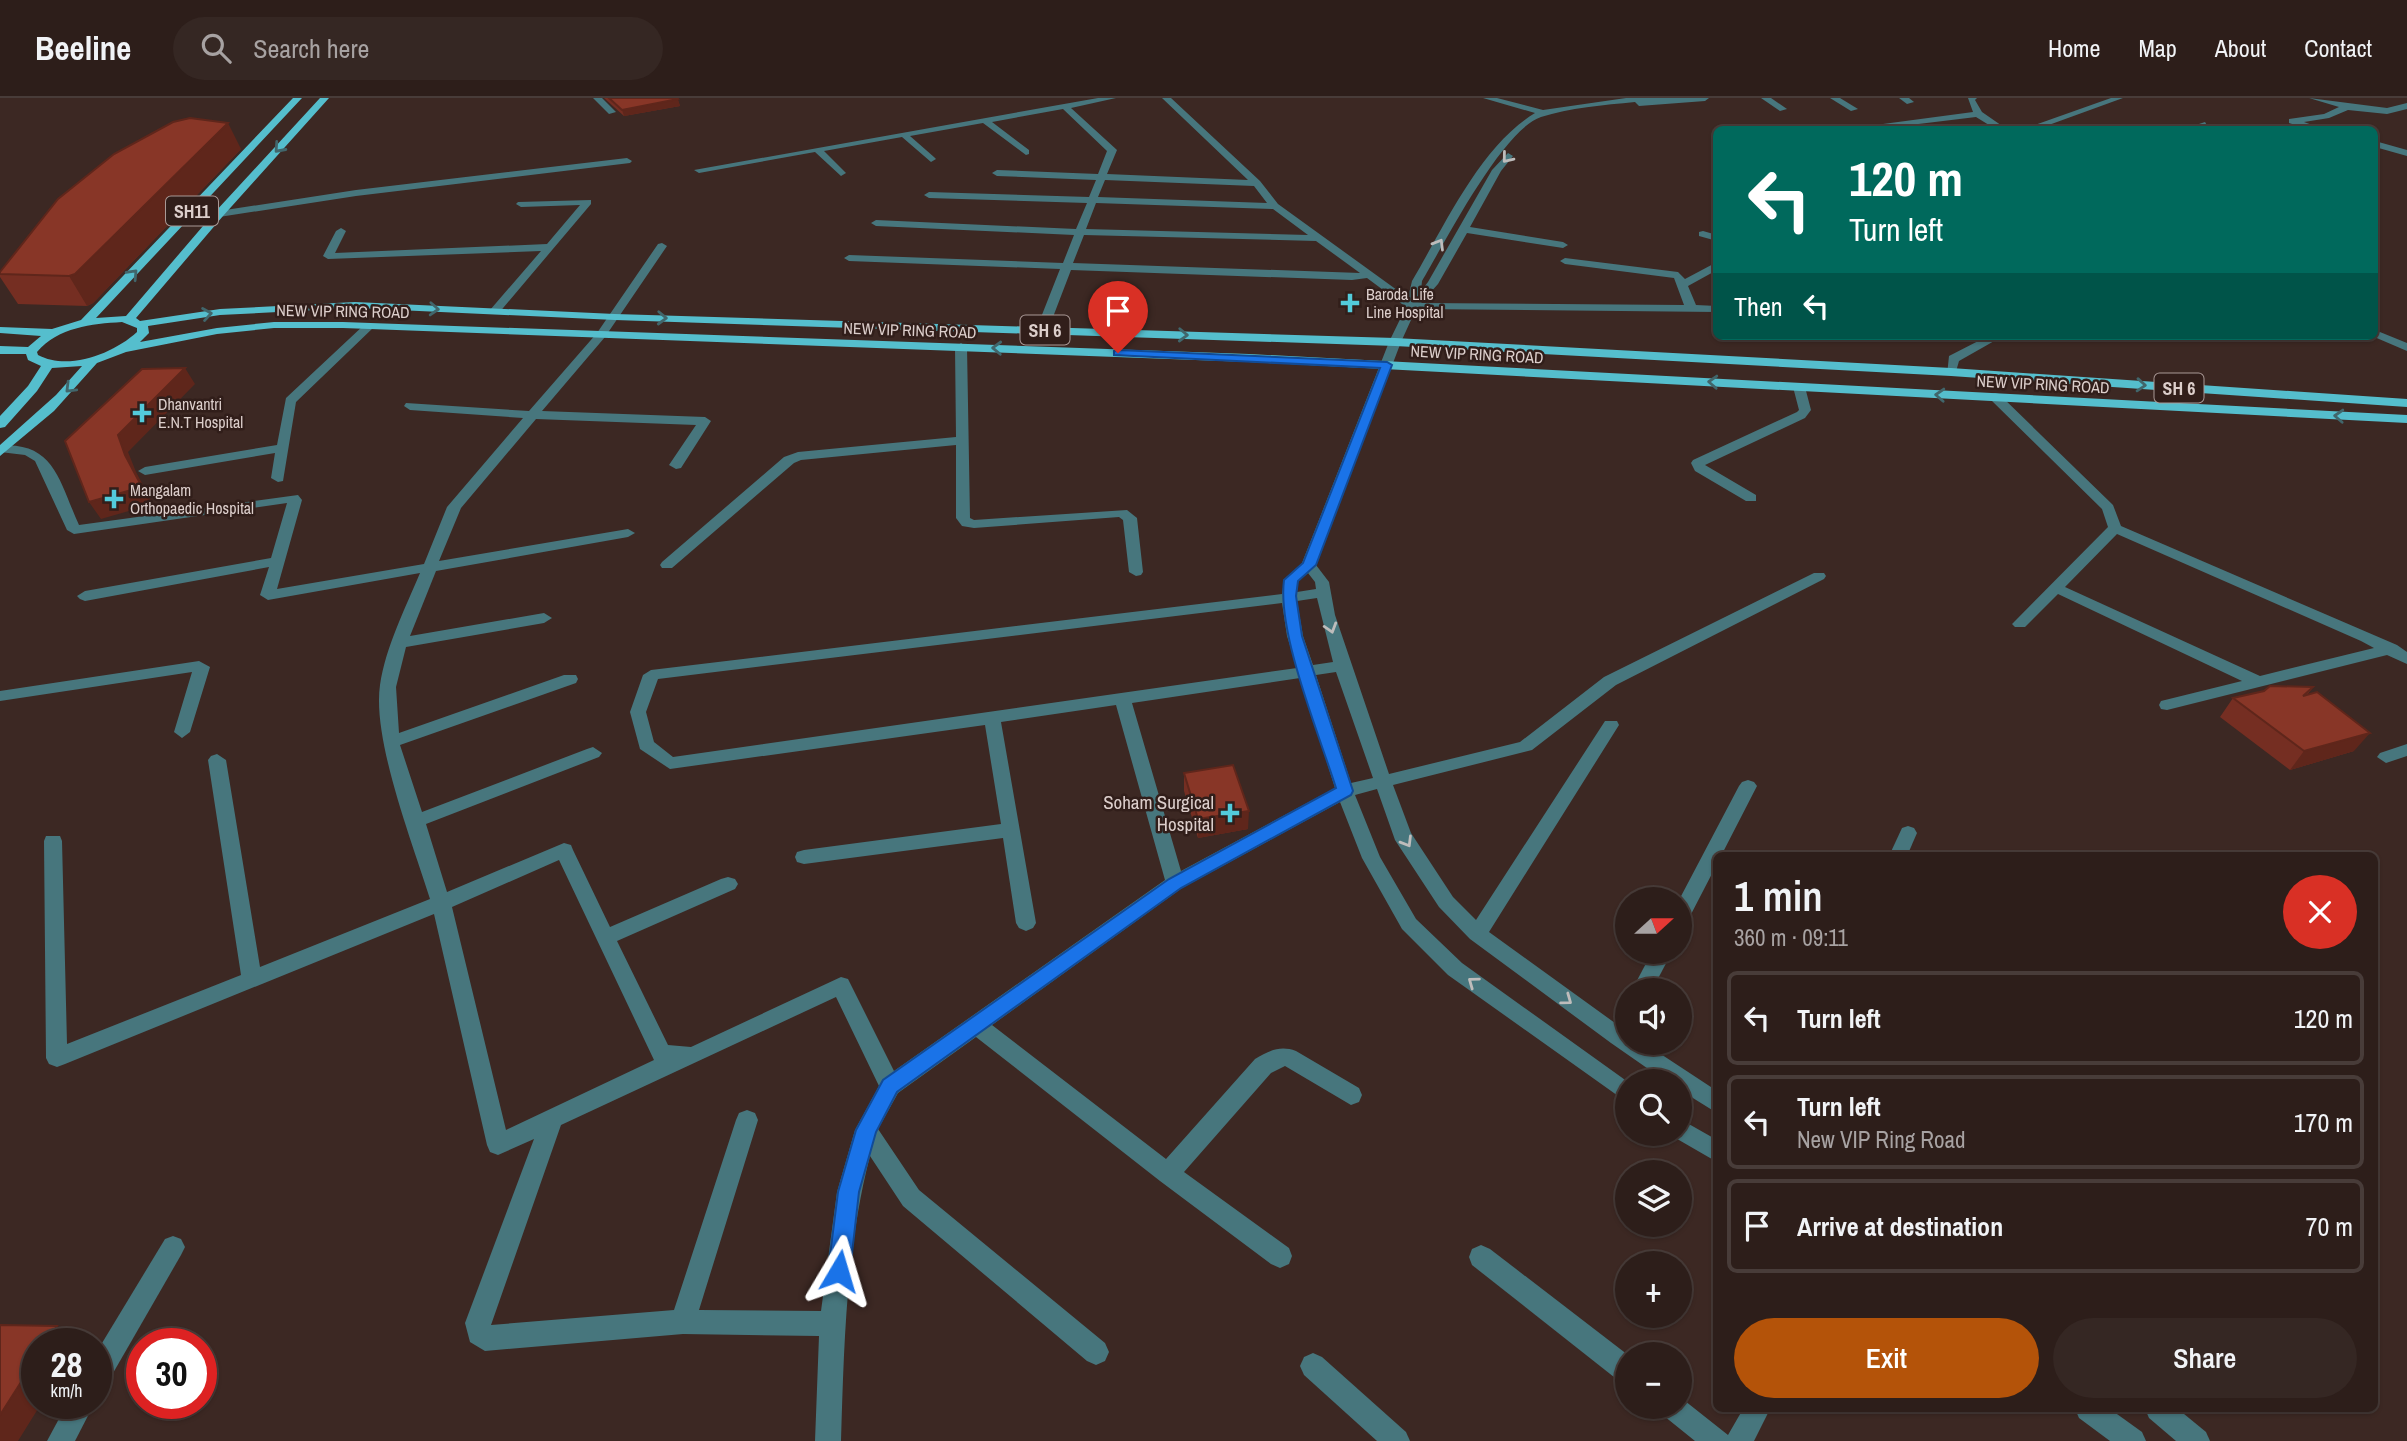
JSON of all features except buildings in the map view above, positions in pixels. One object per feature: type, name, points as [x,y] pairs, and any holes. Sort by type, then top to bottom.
[{"type":"main road","name":"SH11","points":[[85,323],[298,98]]},
{"type":"main road","name":"SH11","points":[[134,322],[219,214],[325,98]]},
{"type":"main road","name":"NEW VIP RING ROAD","points":[[85,323],[134,322],[282,307],[355,305],[615,317],[1395,342],[1951,372],[2407,403]]},
{"type":"main road","points":[[126,348],[143,333],[134,322]]},
{"type":"main road","points":[[0,424],[33,388],[47,364],[32,357],[31,351],[36,344],[54,333],[85,323]]},
{"type":"main road","name":"NEW VIP RING ROAD","points":[[47,364],[93,360],[126,348],[217,331],[274,325],[368,327],[961,347],[1387,365],[2407,419]]},
{"type":"main road","points":[[0,330],[54,333]]},
{"type":"main road","points":[[0,350],[31,351]]},
{"type":"main road","points":[[1,451],[44,414],[79,379],[93,360]]},
{"type":"street","points":[[597,98],[612,112]]},
{"type":"street","points":[[699,170],[1112,98]]},
{"type":"street","points":[[1166,98],[1257,183],[1275,206],[1412,306],[1713,309]]},
{"type":"street","points":[[1487,98],[1542,113],[1705,98]]},
{"type":"street","points":[[1510,98],[1560,113]]},
{"type":"street","points":[[1412,306],[1433,284],[1497,170],[1516,147],[1560,113],[1650,98]]},
{"type":"street","points":[[1766,98],[1783,109]]},
{"type":"street","points":[[1834,98],[1854,109]]},
{"type":"street","points":[[1973,98],[1971,100],[1978,114],[1998,126]]},
{"type":"street","points":[[2037,126],[2119,98]]},
{"type":"street","points":[[2314,98],[2347,107],[2387,111],[2407,106]]},
{"type":"street","points":[[1042,330],[1112,150],[1064,106]]},
{"type":"street","points":[[2309,126],[2292,121],[2326,116],[2347,107]]},
{"type":"street","points":[[1542,113],[1530,120],[1503,145],[1484,169],[1417,281],[1412,306],[1395,342],[1309,565],[1291,580],[1289,596],[1295,636],[1345,791],[1371,858],[1409,924],[1455,969],[1615,1085]]},
{"type":"street","points":[[1873,126],[1978,114]]},
{"type":"street","points":[[984,120],[1026,152]]},
{"type":"street","points":[[1888,124],[1892,126]]},
{"type":"street","points":[[903,134],[932,159]]},
{"type":"street","points":[[2378,145],[2404,150]]},
{"type":"street","points":[[817,149],[841,173]]},
{"type":"street","points":[[219,214],[356,194],[627,161]]},
{"type":"street","points":[[997,173],[1257,183]]},
{"type":"street","points":[[929,195],[1275,206]]},
{"type":"street","points":[[494,312],[588,202],[521,204]]},
{"type":"street","points":[[876,223],[1317,238]]},
{"type":"street","points":[[1464,229],[1563,245]]},
{"type":"street","points":[[341,230],[328,257],[551,247]]},
{"type":"street","points":[[1703,234],[1713,237]]},
{"type":"street","points":[[662,246],[601,335],[454,507],[398,643],[388,687],[391,742],[441,903],[498,1145],[681,1057]]},
{"type":"street","points":[[849,258],[1352,277],[1369,275]]},
{"type":"street","points":[[1564,261],[1678,275],[1691,309]]},
{"type":"street","points":[[1682,285],[1713,267]]},
{"type":"street","points":[[278,478],[290,401],[368,327]]},
{"type":"street","points":[[2378,334],[2407,347]]},
{"type":"street","points":[[1951,372],[1953,359],[1989,340]]},
{"type":"street","points":[[961,347],[963,518],[967,523],[1122,513],[1130,518],[1136,572]]},
{"type":"street","points":[[1751,498],[1700,468],[1698,463],[1801,415],[1805,410],[1799,387]]},
{"type":"street","points":[[1995,397],[2108,508],[2115,528],[2391,649],[2407,659]]},
{"type":"street","points":[[410,406],[535,415],[705,421],[676,465]]},
{"type":"street","points":[[667,565],[789,460],[798,456],[962,440]]},
{"type":"street","points":[[145,471],[282,448]]},
{"type":"street","points":[[1,451],[28,451],[41,459],[72,529],[77,530],[293,498],[295,500],[268,595],[628,533]]},
{"type":"street","points":[[2020,624],[2115,528]]},
{"type":"street","points":[[85,596],[277,561]]},
{"type":"street","points":[[1309,565],[1322,582],[1327,615],[1343,666],[1402,835],[1446,902],[1477,934],[1615,1023]]},
{"type":"street","points":[[828,1441],[832,1324],[849,1192],[866,1130],[890,1086],[1175,883],[1345,791],[1527,746],[1610,681],[1819,576]]},
{"type":"street","points":[[2056,588],[2258,682]]},
{"type":"street","points":[[1324,593],[651,675],[638,712],[646,745],[670,763],[1343,666]]},
{"type":"street","points":[[398,643],[544,618]]},
{"type":"street","points":[[2167,705],[2391,649]]},
{"type":"street","points":[[0,696],[199,666],[202,667],[182,732]]},
{"type":"street","points":[[391,742],[570,679]]},
{"type":"street","points":[[1122,698],[1175,883]]},
{"type":"street","points":[[992,718],[1026,923]]},
{"type":"street","points":[[1477,934],[1611,725]]},
{"type":"street","points":[[2386,757],[2407,750]]},
{"type":"street","points":[[416,821],[593,753]]},
{"type":"street","points":[[217,761],[252,978]]},
{"type":"street","points":[[1714,852],[1748,786]]},
{"type":"street","points":[[804,857],[1009,830]]},
{"type":"street","points":[[1900,852],[1908,833]]},
{"type":"street","points":[[53,841],[57,1058],[441,903],[564,850],[662,1053],[681,1057],[693,1056],[841,985],[890,1086]]},
{"type":"street","points":[[1692,894],[1713,853]]},
{"type":"street","points":[[606,937],[728,884]]},
{"type":"street","points":[[975,1024],[1167,1174],[1280,1256]]},
{"type":"street","points":[[1657,1055],[1713,1099]]},
{"type":"street","points":[[1167,1174],[1263,1066],[1275,1058],[1288,1057],[1351,1095]]},
{"type":"street","points":[[552,1120],[478,1323],[479,1333],[485,1338],[683,1322],[832,1324]]},
{"type":"street","points":[[683,1322],[747,1120]]},
{"type":"street","points":[[866,1130],[911,1198],[1096,1352]]},
{"type":"street","points":[[1692,1136],[1713,1150]]},
{"type":"street","points":[[112,1351],[173,1247]]},
{"type":"street","points":[[1481,1257],[1615,1361]]},
{"type":"street","points":[[1312,1366],[1397,1441]]},
{"type":"street","points":[[1739,1441],[1755,1412]]},
{"type":"street","points":[[2092,1412],[2133,1441]]},
{"type":"street","points":[[2162,1412],[2197,1441]]},
{"type":"street","points":[[60,1441],[72,1419]]},
{"type":"street","points":[[1689,1419],[1717,1441]]},
{"type":"place","name":"Baroda Life Line Hospital","points":[[1350,303]]},
{"type":"place","name":"Dhanvantri E.N.T Hospital","points":[[142,413]]},
{"type":"place","name":"Mangalam Orthopaedic Hospital","points":[[114,499]]},
{"type":"place","name":"Soham Surgical Hospital","points":[[1230,813]]},
{"type":"route","points":[[839,1271],[849,1192],[866,1130],[890,1086],[1175,883],[1345,791],[1295,636],[1289,596],[1291,580],[1309,565],[1387,365],[1118,353]]}]
